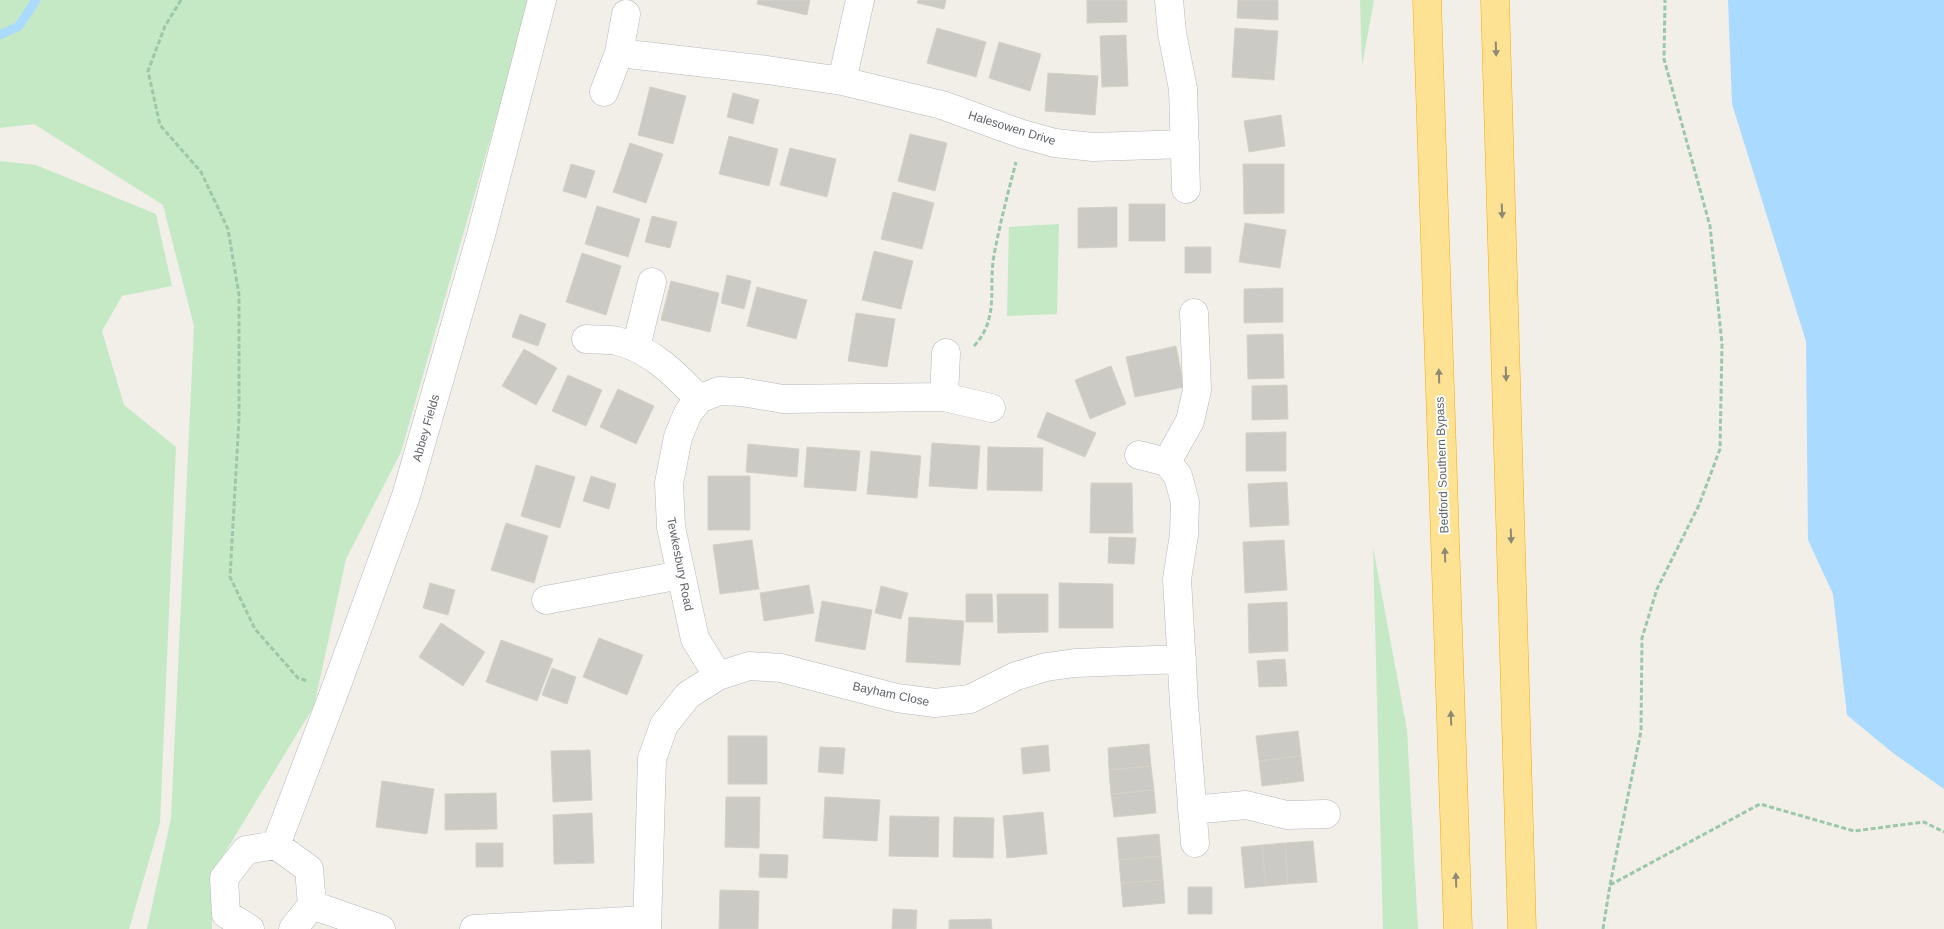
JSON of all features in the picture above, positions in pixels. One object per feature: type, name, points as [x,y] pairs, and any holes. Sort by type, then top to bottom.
[{"type":"highway","name":"Bedford Southern Bypass","points":[[1427,0],[1458,929]]},
{"type":"highway","points":[[1495,0],[1522,929]]},
{"type":"street","name":"Abbey Fields","points":[[276,845],[406,496],[481,235],[542,0]]},
{"type":"street","points":[[842,81],[860,0]]},
{"type":"street","points":[[1169,0],[1172,33],[1183,89],[1186,189]]},
{"type":"street","points":[[604,92],[619,53],[626,14]]},
{"type":"street","name":"Halesowen Drive","points":[[619,53],[767,70],[842,81],[942,105],[1022,134],[1055,143],[1093,147],[1185,144]]},
{"type":"street","points":[[636,347],[652,282]]},
{"type":"street","points":[[1167,462],[1190,421],[1197,390],[1194,313]]},
{"type":"street","points":[[586,339],[616,341],[636,347],[674,374],[699,399],[720,391],[742,392],[783,399],[944,397],[991,408]]},
{"type":"street","points":[[944,397],[946,353]]},
{"type":"street","name":"Tewkesbury Road","points":[[699,399],[688,413],[678,437],[669,483],[671,527],[695,639],[718,676]]},
{"type":"street","points":[[1139,455],[1167,462],[1178,476],[1185,502],[1184,535],[1177,579],[1195,843]]},
{"type":"street","points":[[546,600],[681,575]]},
{"type":"street","name":"Bayham Close","points":[[718,676],[749,666],[781,668],[897,698],[935,703],[970,699],[1016,676],[1046,667],[1075,663],[1182,659]]},
{"type":"street","points":[[474,929],[647,925],[652,759],[664,725],[688,695],[718,676]]},
{"type":"street","points":[[1192,810],[1246,805],[1287,815],[1326,814]]},
{"type":"street","points":[[250,929],[226,914],[224,878],[246,850],[276,845],[309,869],[312,905],[293,929]]},
{"type":"street","points":[[312,905],[381,929]]},
{"type":"path","points":[[181,0],[165,26],[148,71],[160,125],[201,172],[228,229],[239,295],[239,418],[230,578],[255,629],[298,678],[335,690]]},
{"type":"path","points":[[1603,929],[1641,731],[1642,638],[1657,589],[1699,505],[1720,449],[1722,344],[1710,226],[1664,59],[1665,0]]},
{"type":"path","points":[[946,353],[971,350],[982,337],[985,330],[992,308],[994,259],[999,227],[1022,134]]},
{"type":"path","points":[[1610,885],[1760,804],[1854,831],[1924,822],[1944,832]]},
{"type":"green space","points":[[0,0],[530,0],[401,452],[346,559],[314,706],[218,864],[212,905],[212,929],[147,929],[171,818],[194,326],[163,205],[34,124],[0,128]]},
{"type":"green space","points":[[1360,0],[1374,0],[1362,66]]},
{"type":"green space","points":[[0,161],[36,165],[156,214],[172,286],[122,296],[102,331],[124,405],[176,447],[160,823],[129,929],[0,929]]},
{"type":"green space","points":[[1059,224],[1057,314],[1007,316],[1009,227]]},
{"type":"green space","points":[[1373,547],[1407,730],[1418,929],[1383,929]]},
{"type":"water","points":[[1728,0],[1944,0],[1944,789],[1893,753],[1847,715],[1833,594],[1808,540],[1806,341],[1732,104]]},
{"type":"building","points":[[758,0],[810,0],[807,15],[757,4]]},
{"type":"building","points":[[918,0],[946,0],[944,9],[917,3]]},
{"type":"building","points":[[1087,0],[1127,0],[1127,22],[1087,23]]},
{"type":"building","points":[[1238,0],[1278,0],[1278,20],[1237,18]]},
{"type":"building","points":[[937,28],[986,42],[976,77],[927,63]]},
{"type":"building","points":[[1235,28],[1278,31],[1274,80],[1232,77]]},
{"type":"building","points":[[1126,35],[1128,86],[1102,87],[1100,36]]},
{"type":"building","points":[[999,42],[1041,54],[1030,91],[989,78]]},
{"type":"building","points":[[1048,73],[1098,76],[1095,115],[1045,111]]},
{"type":"building","points":[[650,87],[686,96],[673,144],[638,135]]},
{"type":"building","points":[[733,93],[759,100],[753,124],[727,117]]},
{"type":"building","points":[[1281,115],[1285,146],[1249,152],[1244,121]]},
{"type":"building","points":[[910,134],[947,143],[935,191],[898,181]]},
{"type":"building","points":[[729,136],[778,149],[769,186],[719,174]]},
{"type":"building","points":[[630,143],[663,154],[646,203],[613,192]]},
{"type":"building","points":[[790,148],[836,159],[827,197],[780,185]]},
{"type":"building","points":[[571,164],[595,171],[586,198],[563,191]]},
{"type":"building","points":[[1243,164],[1284,164],[1284,213],[1244,214]]},
{"type":"building","points":[[893,192],[934,203],[922,249],[881,239]]},
{"type":"building","points":[[1129,204],[1165,204],[1165,241],[1129,241]]},
{"type":"building","points":[[597,206],[640,219],[628,257],[585,244]]},
{"type":"building","points":[[1117,207],[1117,247],[1078,248],[1078,208]]},
{"type":"building","points":[[652,216],[677,222],[670,248],[645,242]]},
{"type":"building","points":[[1245,223],[1286,230],[1280,268],[1239,262]]},
{"type":"building","points":[[1185,247],[1211,247],[1211,273],[1185,273]]},
{"type":"building","points":[[874,251],[913,261],[901,309],[862,300]]},
{"type":"building","points":[[582,253],[621,266],[606,315],[566,302]]},
{"type":"building","points":[[727,275],[751,281],[744,309],[721,303]]},
{"type":"building","points":[[671,281],[719,293],[710,332],[661,320]]},
{"type":"building","points":[[757,287],[807,300],[796,339],[747,326]]},
{"type":"building","points":[[1283,288],[1283,322],[1244,323],[1244,289]]},
{"type":"building","points":[[856,313],[895,319],[887,367],[848,361]]},
{"type":"building","points":[[520,314],[546,324],[538,346],[512,337]]},
{"type":"building","points":[[1283,334],[1284,378],[1248,379],[1247,335]]},
{"type":"building","points":[[1176,346],[1184,387],[1135,397],[1126,357]]},
{"type":"building","points":[[524,349],[557,368],[536,405],[502,386]]},
{"type":"building","points":[[1111,366],[1126,404],[1090,419],[1075,380]]},
{"type":"building","points":[[568,375],[602,390],[586,426],[552,411]]},
{"type":"building","points":[[1287,385],[1288,419],[1252,420],[1252,386]]},
{"type":"building","points":[[618,389],[654,406],[636,444],[600,427]]},
{"type":"building","points":[[1047,412],[1096,433],[1085,457],[1037,437]]},
{"type":"building","points":[[1286,432],[1286,471],[1246,471],[1246,433]]},
{"type":"building","points":[[932,443],[980,446],[977,489],[929,486]]},
{"type":"building","points":[[748,444],[799,449],[797,477],[746,472]]},
{"type":"building","points":[[807,447],[860,451],[856,491],[804,487]]},
{"type":"building","points":[[988,447],[1043,448],[1042,491],[987,490]]},
{"type":"building","points":[[871,451],[921,456],[917,498],[867,494]]},
{"type":"building","points":[[536,465],[575,477],[560,528],[521,516]]},
{"type":"building","points":[[591,476],[616,484],[609,509],[583,501]]},
{"type":"building","points":[[708,476],[750,476],[750,530],[708,530]]},
{"type":"building","points":[[1287,482],[1289,525],[1250,527],[1248,484]]},
{"type":"building","points":[[1091,483],[1132,483],[1133,533],[1090,533]]},
{"type":"building","points":[[506,523],[548,536],[534,583],[491,570]]},
{"type":"building","points":[[1109,537],[1136,538],[1134,564],[1108,563]]},
{"type":"building","points":[[752,540],[759,589],[720,594],[713,545]]},
{"type":"building","points":[[1284,540],[1287,590],[1245,593],[1243,542]]},
{"type":"building","points":[[430,583],[455,590],[448,615],[423,608]]},
{"type":"building","points":[[1059,583],[1113,584],[1113,628],[1059,628]]},
{"type":"building","points":[[809,585],[814,613],[764,621],[760,593]]},
{"type":"building","points":[[881,586],[908,593],[901,619],[875,613]]},
{"type":"building","points":[[966,594],[992,594],[993,622],[966,622]]},
{"type":"building","points":[[997,594],[1048,594],[1048,632],[998,633]]},
{"type":"building","points":[[822,601],[872,610],[865,650],[815,641]]},
{"type":"building","points":[[1287,602],[1288,651],[1249,653],[1248,604]]},
{"type":"building","points":[[909,617],[964,621],[960,665],[906,662]]},
{"type":"building","points":[[441,623],[485,652],[463,686],[419,657]]},
{"type":"building","points":[[599,638],[643,655],[627,695],[583,677]]},
{"type":"building","points":[[501,640],[553,659],[537,701],[486,682]]},
{"type":"building","points":[[1285,659],[1287,686],[1259,687],[1257,661]]},
{"type":"building","points":[[552,668],[576,677],[567,704],[542,695]]},
{"type":"building","points":[[1298,731],[1301,756],[1259,761],[1256,736]]},
{"type":"building","points":[[728,736],[767,736],[767,784],[728,784]]},
{"type":"building","points":[[1149,744],[1151,766],[1109,770],[1108,748]]},
{"type":"building","points":[[1048,745],[1050,771],[1023,774],[1021,748]]},
{"type":"building","points":[[820,747],[845,748],[843,774],[818,772]]},
{"type":"building","points":[[590,750],[592,800],[553,802],[551,751]]},
{"type":"building","points":[[1301,756],[1304,781],[1262,786],[1259,761]]},
{"type":"building","points":[[1151,766],[1154,790],[1111,794],[1109,770]]},
{"type":"building","points":[[382,781],[434,789],[427,834],[376,827]]},
{"type":"building","points":[[1154,790],[1156,813],[1114,817],[1111,794]]},
{"type":"building","points":[[496,793],[497,829],[445,830],[445,794]]},
{"type":"building","points":[[726,797],[760,797],[759,848],[725,847]]},
{"type":"building","points":[[825,797],[880,800],[877,841],[823,838]]},
{"type":"building","points":[[1043,812],[1047,854],[1007,858],[1003,816]]},
{"type":"building","points":[[592,813],[594,863],[554,864],[553,815]]},
{"type":"building","points":[[890,816],[939,817],[938,857],[889,856]]},
{"type":"building","points":[[954,817],[994,818],[993,858],[953,857]]},
{"type":"building","points":[[1159,834],[1161,856],[1119,860],[1117,838]]},
{"type":"building","points":[[1313,841],[1317,882],[1288,884],[1285,843]]},
{"type":"building","points":[[476,843],[503,843],[503,867],[476,867]]},
{"type":"building","points":[[1285,843],[1288,884],[1266,886],[1262,845]]},
{"type":"building","points":[[1262,845],[1266,886],[1245,888],[1241,847]]},
{"type":"building","points":[[760,854],[788,855],[787,878],[759,877]]},
{"type":"building","points":[[1161,856],[1163,880],[1121,883],[1119,860]]},
{"type":"building","points":[[1163,880],[1165,903],[1123,907],[1121,883]]},
{"type":"building","points":[[1188,887],[1212,887],[1212,914],[1188,914]]},
{"type":"building","points":[[720,890],[759,891],[758,929],[719,929]]},
{"type":"building","points":[[893,909],[917,910],[916,929],[892,929]]},
{"type":"building","points":[[991,919],[992,929],[949,929],[949,920]]},
{"type":"waterway","points":[[0,35],[19,26],[36,0]]}]
